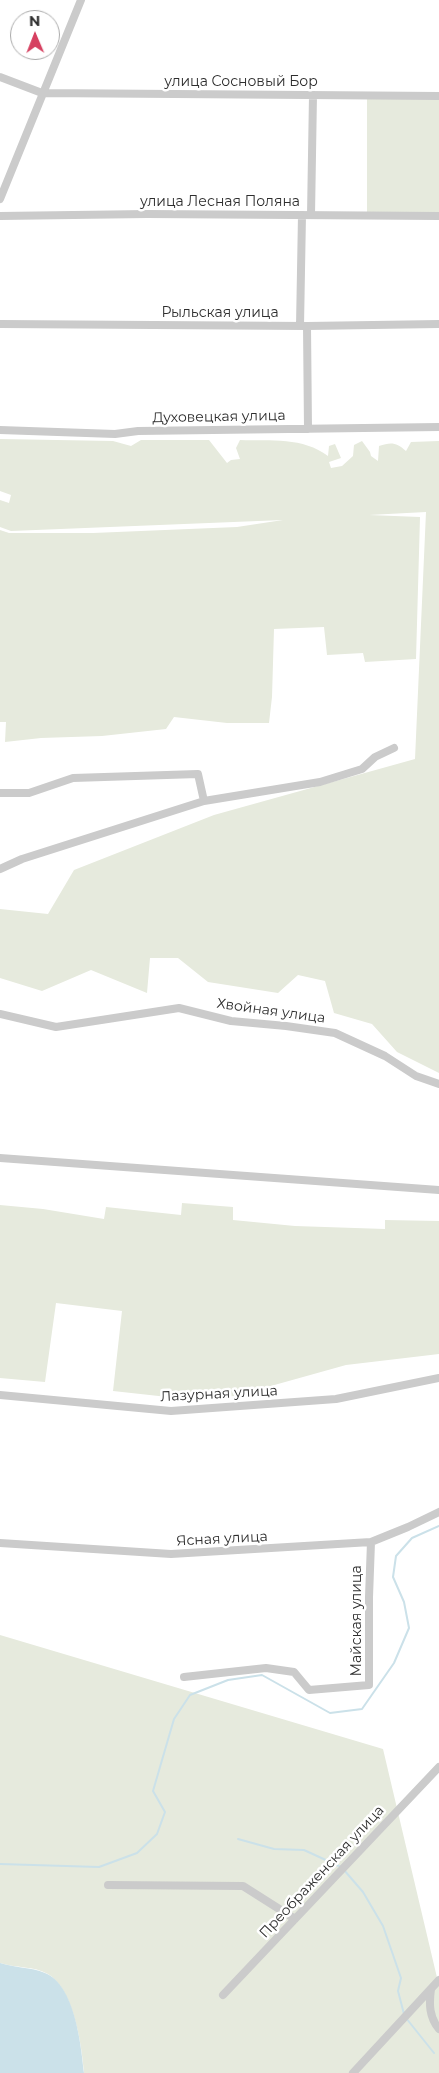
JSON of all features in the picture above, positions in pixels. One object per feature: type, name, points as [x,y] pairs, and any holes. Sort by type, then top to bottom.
[{"type":"street","points":[[0,199],[81,0]]},
{"type":"street","points":[[0,77],[42,93]]},
{"type":"street","name":"улица Сосновый Бор","points":[[42,93],[439,96]]},
{"type":"street","points":[[311,215],[313,95]]},
{"type":"street","name":"улица Лесная Поляна","points":[[0,216],[147,214],[439,216]]},
{"type":"street","points":[[302,215],[303,326],[308,429]]},
{"type":"street","name":"Рыльская улица","points":[[0,324],[303,326],[439,324]]},
{"type":"street","name":"Духовецкая улица","points":[[0,430],[115,434],[138,431],[439,427]]},
{"type":"street","points":[[0,869],[22,859],[204,801],[320,782],[362,769],[375,758],[394,748]]},
{"type":"street","points":[[0,793],[29,793],[73,778],[198,774],[204,801]]},
{"type":"street","name":"Хвойная улица","points":[[0,1014],[56,1027],[180,1008],[231,1021],[335,1033],[385,1056],[416,1076],[439,1084]]},
{"type":"street","points":[[0,1158],[439,1190]]},
{"type":"street","name":"Лазурная улица","points":[[0,1395],[171,1411],[336,1399],[439,1378]]},
{"type":"street","name":"Ясная улица","points":[[0,1543],[172,1554],[371,1542],[439,1512]]},
{"type":"street","name":"Майская улица","points":[[184,1677],[266,1668],[294,1672],[309,1690],[369,1685],[371,1542]]},
{"type":"street","name":"Преображенская улица","points":[[223,1995],[439,1767]]},
{"type":"street","points":[[108,1885],[243,1886],[294,1919]]},
{"type":"street","points":[[353,2073],[439,1980]]},
{"type":"street","points":[[431,1989],[428,2005],[434,2024],[439,2029]]},
{"type":"shaded area","points":[[367,98],[439,98],[439,213],[367,212]]},
{"type":"shaded area","points":[[0,439],[113,441],[131,446],[141,440],[209,440],[227,463],[231,460],[240,459],[236,448],[240,440],[275,440],[297,443],[318,450],[328,456],[329,446],[335,444],[341,458],[329,462],[331,468],[342,466],[353,456],[354,445],[362,441],[371,456],[378,461],[379,446],[393,444],[406,451],[411,442],[439,441],[439,1073],[397,1052],[372,1024],[334,1013],[325,981],[298,975],[278,993],[208,982],[178,958],[150,958],[147,993],[91,970],[42,991],[0,978],[0,909],[48,914],[74,870],[214,815],[415,759],[426,512],[369,515],[420,517],[416,659],[365,662],[363,653],[327,655],[324,627],[274,629],[272,697],[269,723],[227,723],[174,717],[166,729],[102,736],[41,738],[5,742],[6,722],[0,722],[0,530],[9,533],[93,533],[237,527],[283,520],[11,531],[0,527],[0,500],[9,503],[11,495],[0,491]]},
{"type":"shaded area","points":[[182,1203],[233,1207],[233,1220],[295,1226],[385,1229],[385,1220],[439,1221],[439,1354],[346,1365],[235,1396],[186,1399],[113,1391],[122,1311],[56,1303],[45,1382],[0,1378],[0,1205],[43,1209],[104,1219],[106,1207],[181,1215]]},
{"type":"shaded area","points":[[0,1635],[383,1749],[439,1986],[439,2073],[84,2073],[75,2019],[64,1992],[57,1981],[43,1971],[0,1963]]},
{"type":"water","points":[[0,1963],[45,1973],[55,1980],[63,1990],[75,2017],[84,2073],[0,2073]]},
{"type":"waterway","points":[[0,1864],[99,1867],[137,1853],[157,1834],[165,1812],[153,1791],[174,1719],[190,1695],[228,1680],[262,1675],[330,1713],[362,1709],[394,1663],[409,1628],[404,1602],[393,1577],[396,1556],[412,1538],[439,1526]]},
{"type":"waterway","points":[[238,1839],[274,1849],[304,1850],[341,1867]]},
{"type":"waterway","points":[[344,1870],[363,1892],[383,1926],[401,1978],[398,1991],[404,2014]]},
{"type":"waterway","points":[[406,2018],[434,2053]]}]
